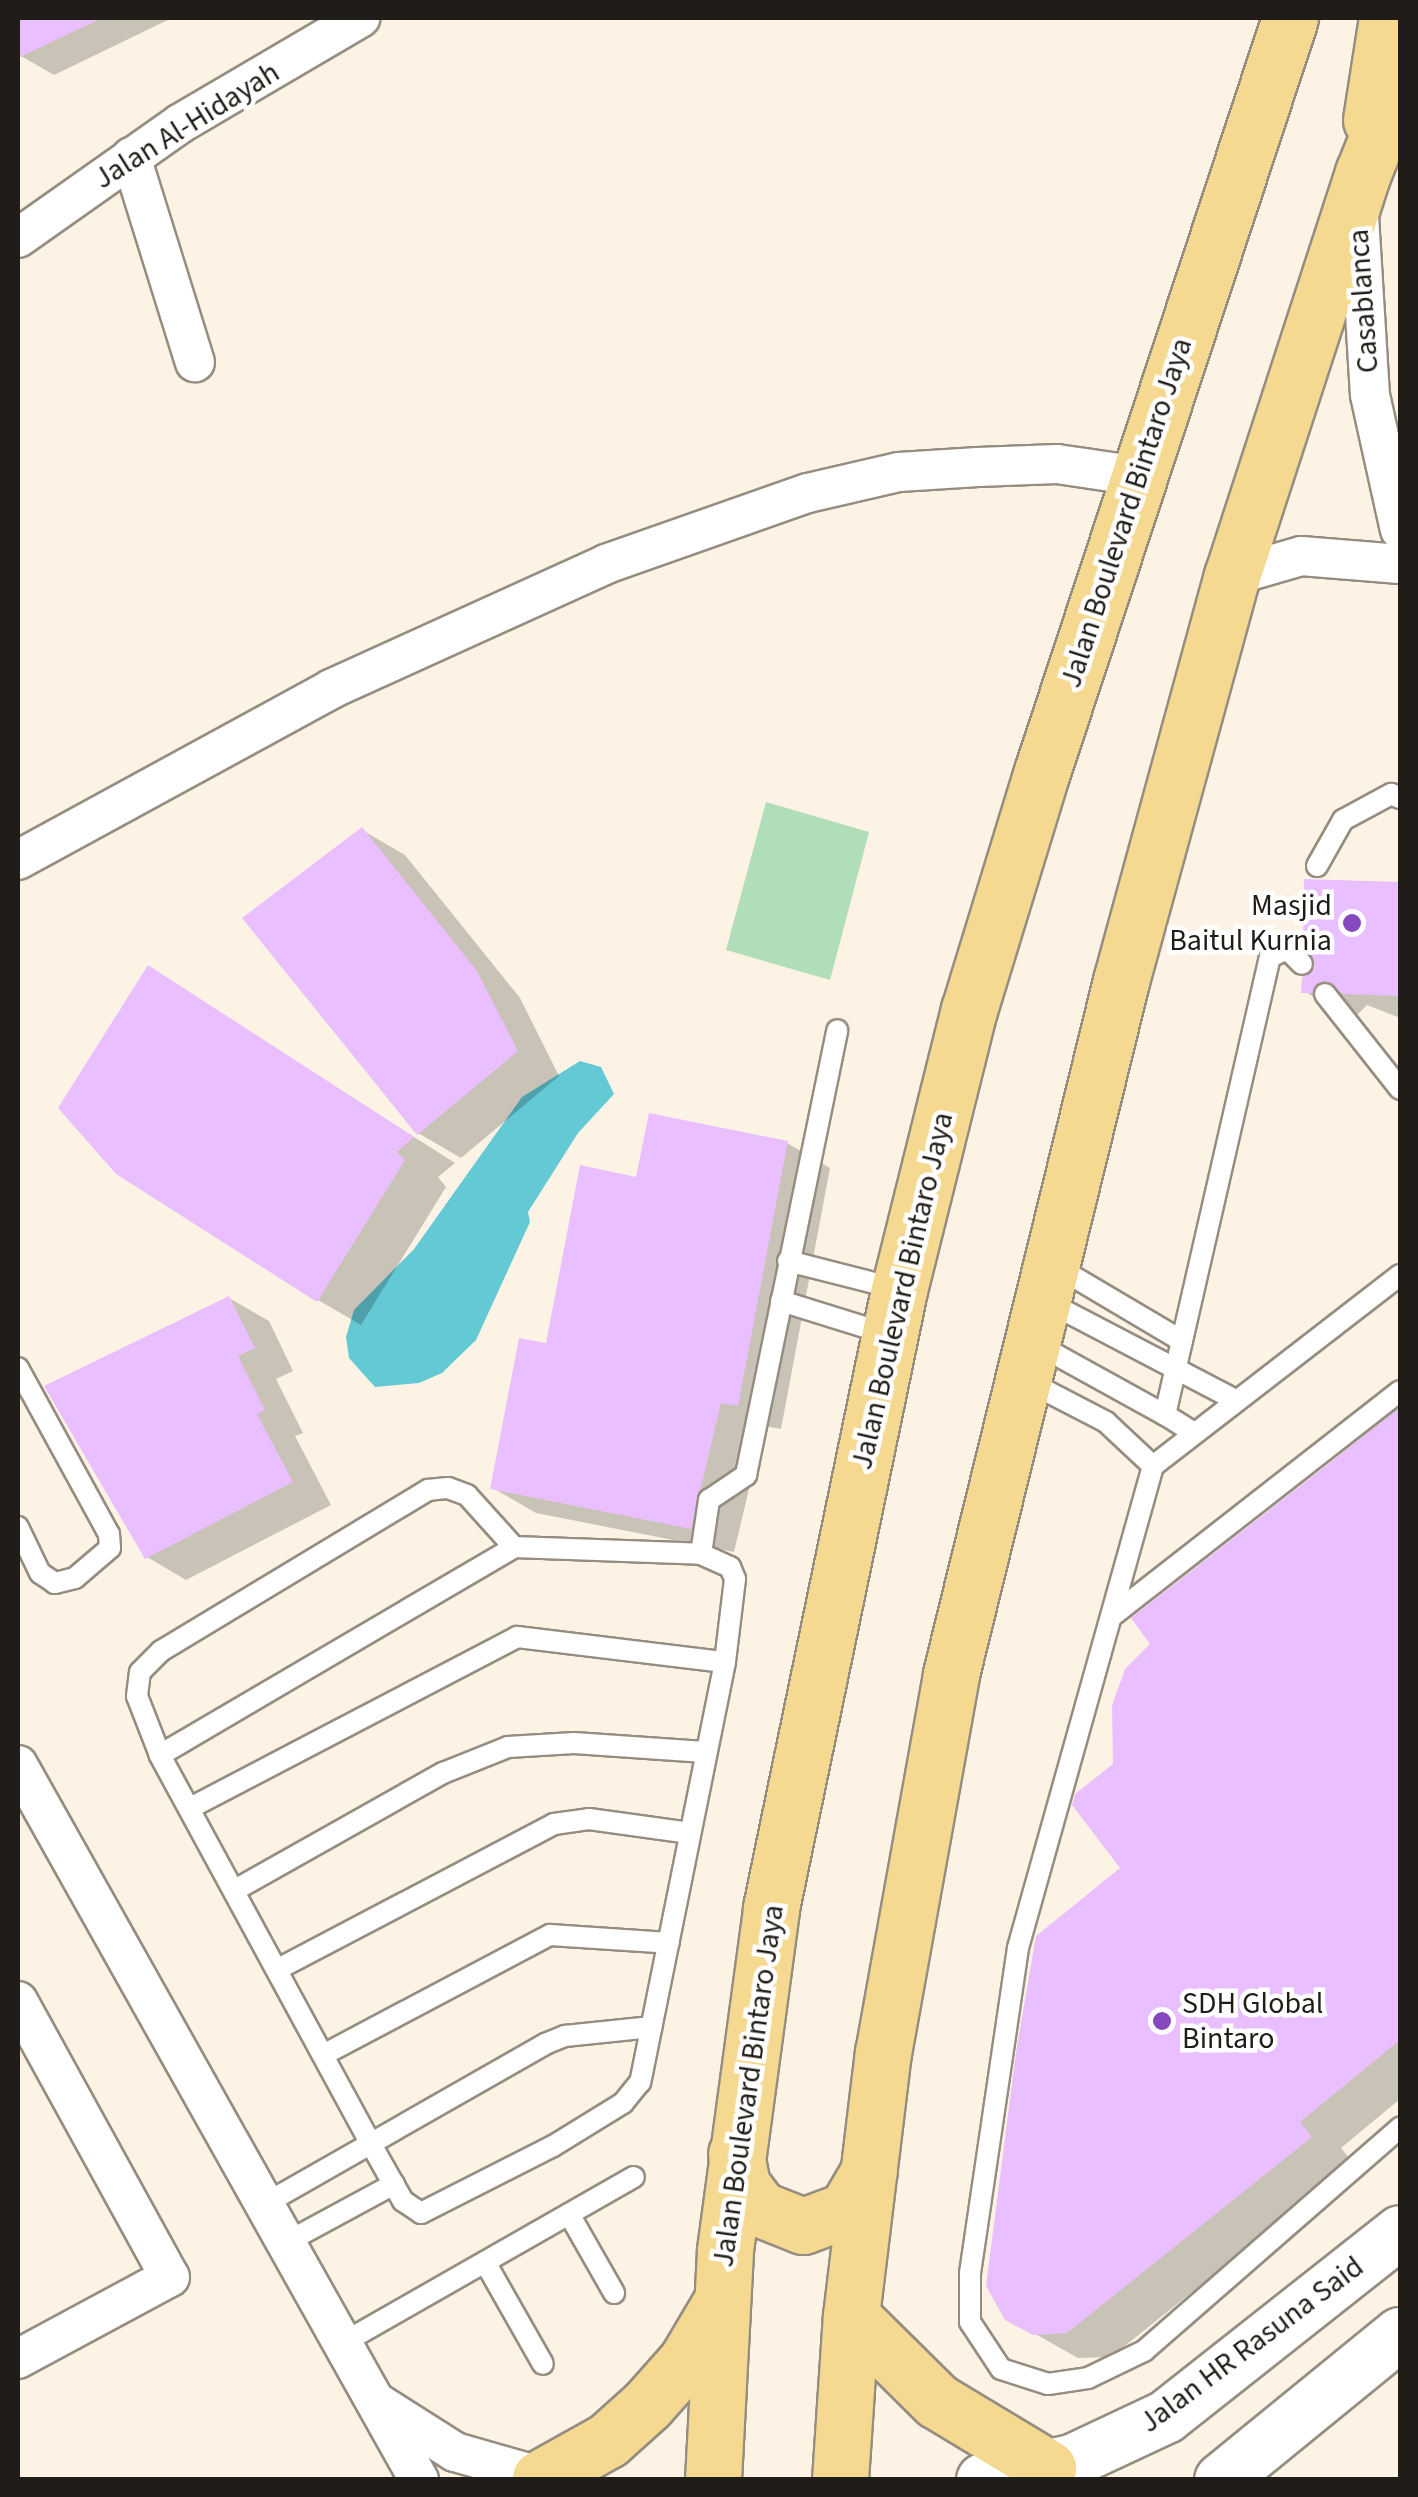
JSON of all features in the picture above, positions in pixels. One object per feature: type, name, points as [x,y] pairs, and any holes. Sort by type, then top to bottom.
[{"type":"main road","name":"Jalan Boulevard Bintaro Jaya","points":[[713,2480],[720,2304],[736,2154],[771,1908],[894,1312],[970,1010],[1139,476],[1255,138],[1290,18]]},
{"type":"main road","name":"Jalan Boulevard Bintaro Jaya","points":[[1255,138],[1316,18]]},
{"type":"main road","points":[[1360,181],[1387,18]]},
{"type":"main road","points":[[840,2480],[851,2316],[928,1785],[1037,1321],[1232,576],[1360,181],[1400,81]]},
{"type":"main road","points":[[736,2154],[742,2184],[760,2210],[803,2226],[846,2210],[870,2172]]},
{"type":"main road","points":[[546,2479],[608,2440],[648,2406],[686,2361],[720,2304]]},
{"type":"main road","points":[[851,2316],[938,2401],[1048,2468]]},
{"type":"street","name":"Jalan Al-Hidayah","points":[[18,238],[131,157],[360,18]]},
{"type":"street","points":[[131,157],[195,362]]},
{"type":"street","name":"Casablanca","points":[[1360,181],[1370,394],[1400,530]]},
{"type":"street","points":[[18,860],[331,689],[606,564],[808,494],[899,472],[978,467],[1057,464],[1139,476]]},
{"type":"street","points":[[1232,576],[1302,556],[1400,564]]},
{"type":"street","points":[[18,1765],[419,2480]]},
{"type":"street","points":[[18,2001],[170,2277],[18,2359]]},
{"type":"street","name":"Jalan HR Rasuna Said","points":[[983,2480],[1048,2468],[1166,2417],[1400,2232]]},
{"type":"street","points":[[1221,2480],[1400,2334]]},
{"type":"street","points":[[372,2399],[455,2452],[546,2479]]},
{"type":"lane","points":[[1317,866],[1343,820],[1391,794],[1400,798]]},
{"type":"lane","points":[[1165,1415],[1270,957],[1288,949],[1302,964]]},
{"type":"lane","points":[[1325,994],[1400,1089]]},
{"type":"lane","points":[[701,1554],[708,1500],[746,1474],[837,1030]]},
{"type":"lane","points":[[788,1262],[894,1312]]},
{"type":"lane","points":[[1400,1274],[1191,1432],[1153,1466],[1018,1948],[970,2272],[970,2322],[1000,2369],[1048,2384],[1088,2378],[1144,2351],[1400,2128]]},
{"type":"lane","points":[[781,1300],[894,1312]]},
{"type":"lane","points":[[1037,1321],[1182,1342]]},
{"type":"lane","points":[[1037,1321],[1176,1370],[1234,1400]]},
{"type":"lane","points":[[1037,1321],[1191,1432]]},
{"type":"lane","points":[[1037,1321],[1106,1422],[1153,1466]]},
{"type":"lane","points":[[18,1368],[109,1534],[110,1548],[74,1578],[55,1583],[40,1573],[18,1529]]},
{"type":"lane","points":[[1112,1616],[1400,1391]]},
{"type":"lane","points":[[160,1755],[514,1547],[701,1554],[734,1574],[725,1662],[640,2082],[623,2103],[553,2146],[428,2212],[408,2208],[160,1755],[137,1696],[140,1672],[161,1651],[428,1490],[448,1488],[467,1495],[514,1547]]},
{"type":"lane","points":[[190,1808],[517,1638],[725,1662]]},
{"type":"lane","points":[[235,1890],[444,1773],[508,1747],[574,1743],[705,1752]]},
{"type":"lane","points":[[278,1970],[554,1824],[589,1819],[690,1833]]},
{"type":"lane","points":[[323,2056],[550,1935],[669,1943]]},
{"type":"lane","points":[[263,2205],[554,2040],[652,2026]]},
{"type":"lane","points":[[341,2344],[634,2177]]},
{"type":"lane","points":[[285,2243],[394,2184]]},
{"type":"lane","points":[[568,2214],[614,2294]]},
{"type":"lane","points":[[485,2262],[543,2364]]},
{"type":"green space","points":[[766,802],[869,832],[830,980],[726,950]]},
{"type":"water","points":[[580,1061],[601,1067],[614,1094],[578,1133],[528,1212],[530,1222],[476,1340],[442,1373],[419,1383],[375,1387],[349,1358],[346,1337],[354,1310],[414,1249],[522,1097]]},
{"type":"building","points":[[18,18],[102,18],[18,58]]},
{"type":"building","points":[[362,827],[477,971],[518,1051],[417,1135],[242,918]]},
{"type":"building","name":"Masjid Baitul Kurnia","points":[[1304,879],[1400,882],[1400,996],[1343,994],[1324,980],[1312,993],[1301,993],[1302,977],[1315,967],[1303,945]]},
{"type":"building","points":[[148,965],[414,1137],[397,1152],[405,1160],[317,1302],[116,1174],[58,1108]]},
{"type":"building","points":[[649,1113],[788,1141],[738,1406],[721,1403],[691,1529],[490,1489],[519,1338],[546,1343],[580,1165],[636,1177]]},
{"type":"building","points":[[229,1296],[255,1348],[238,1356],[265,1410],[257,1414],[293,1482],[145,1559],[44,1386]]},
{"type":"building","points":[[1400,1408],[1400,2040],[1300,2122],[1312,2137],[1067,2333],[1033,2335],[1005,2320],[986,2286],[1016,2052],[1036,1936],[1120,1868],[1072,1805],[1075,1794],[1113,1764],[1112,1705],[1125,1669],[1150,1644],[1131,1618]]},
{"type":"place","name":"Masjid Baitul Kurnia","points":[[1352,923]]},
{"type":"place","name":"SDH Global Bintaro","points":[[1162,2021]]}]
